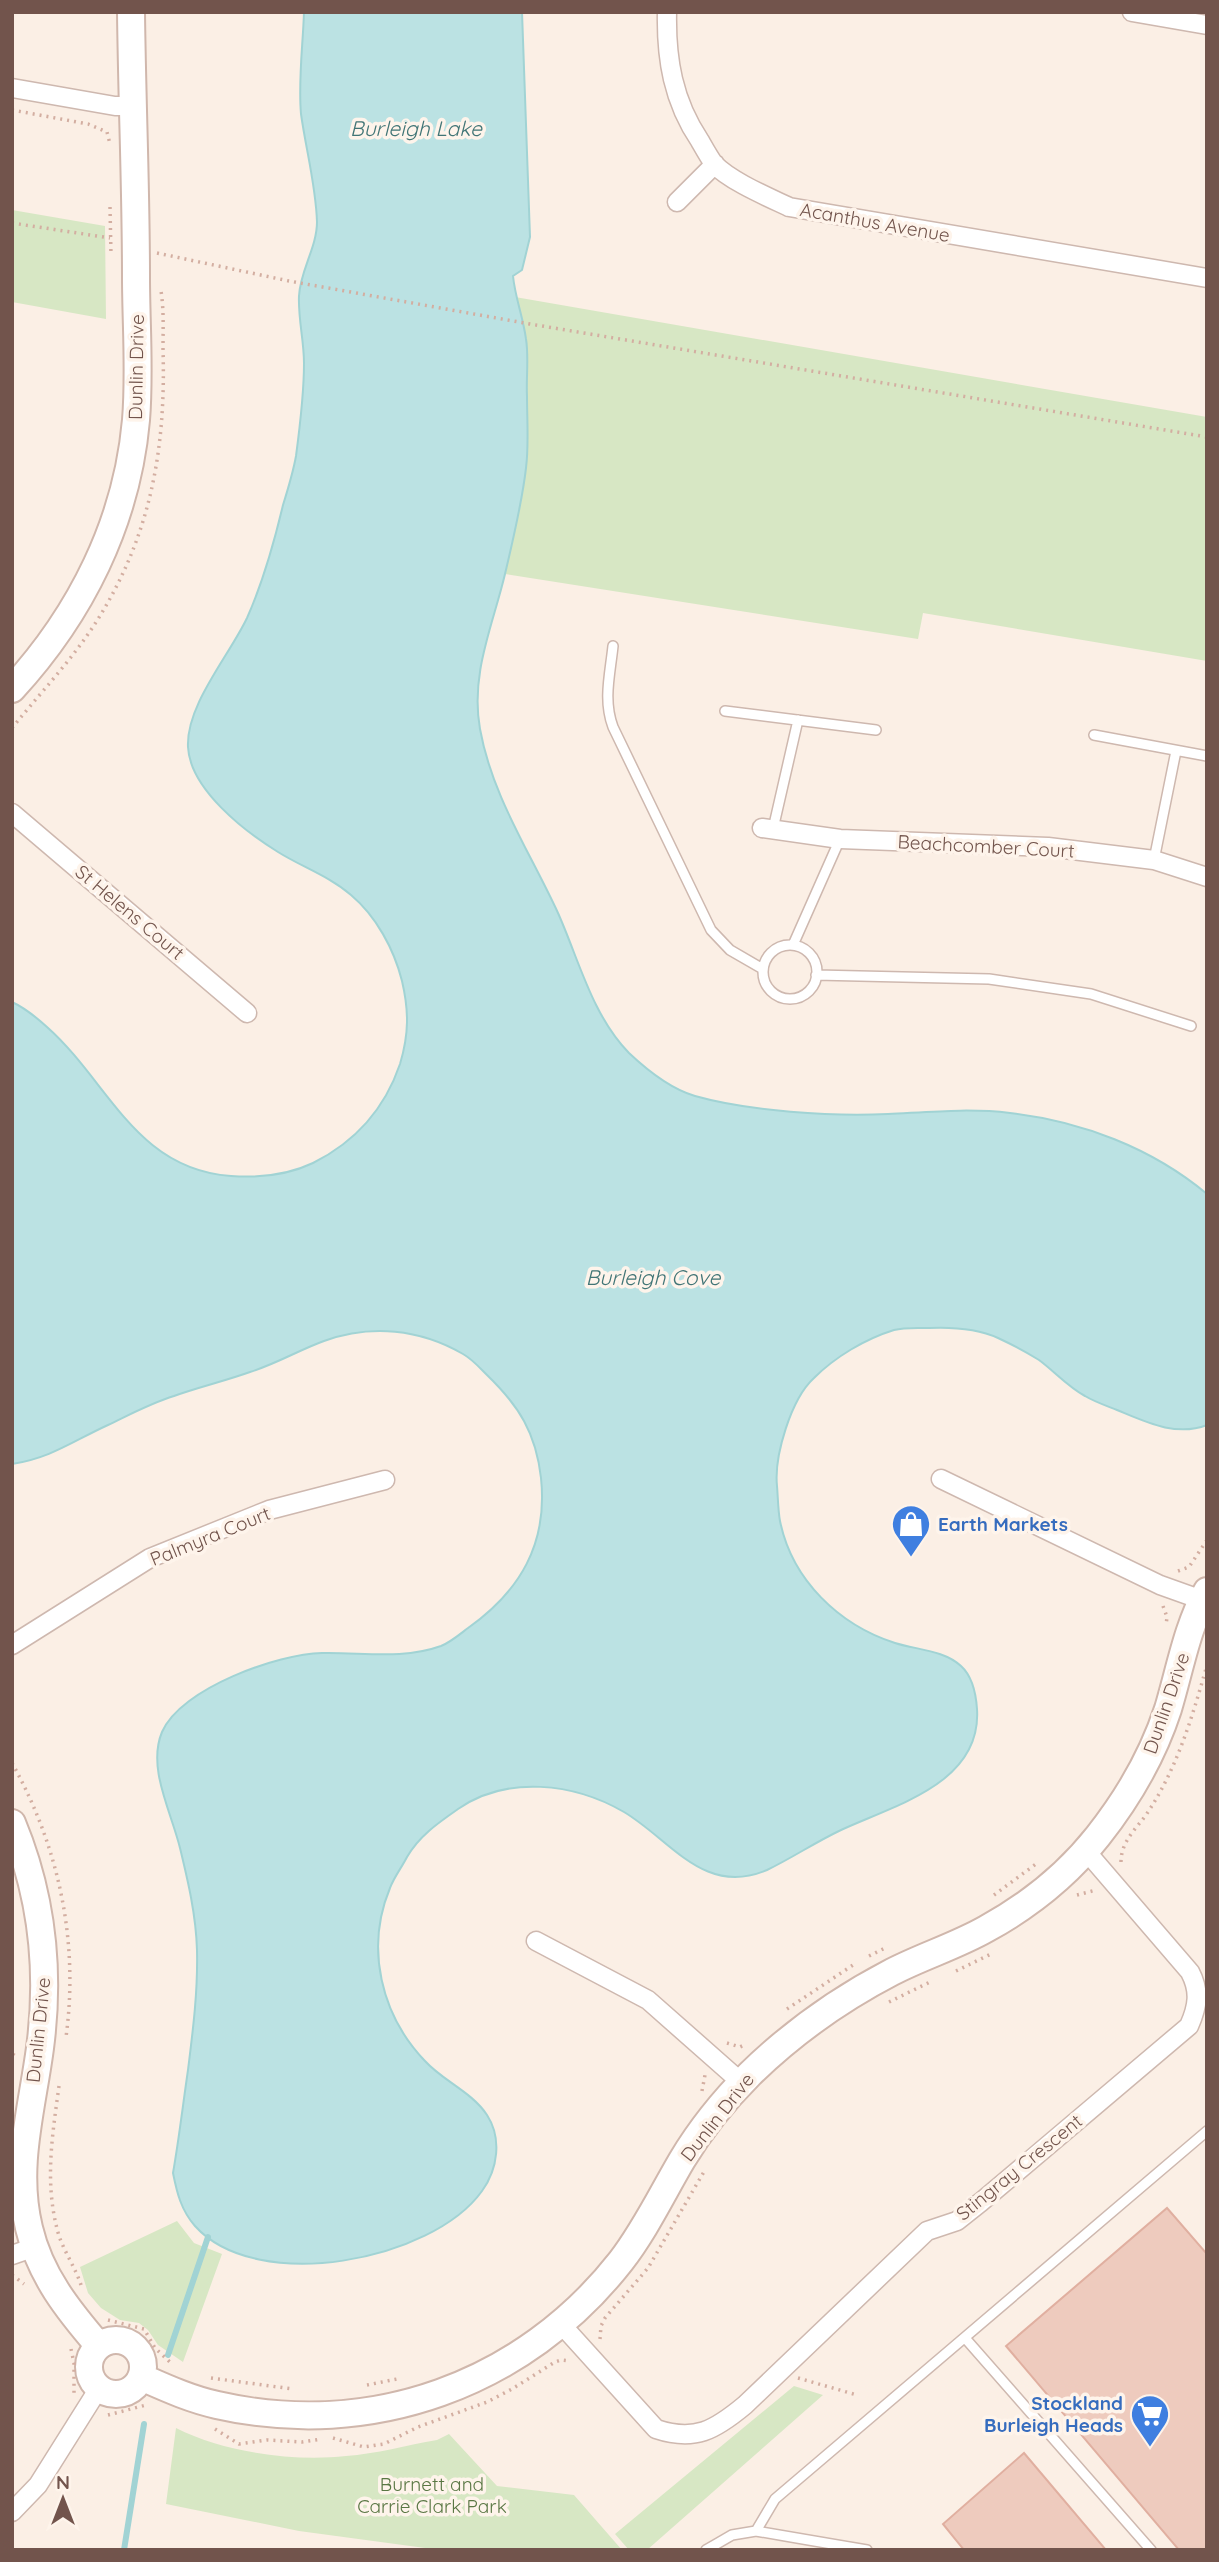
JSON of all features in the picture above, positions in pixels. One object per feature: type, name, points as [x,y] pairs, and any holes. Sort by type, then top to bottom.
[{"type":"street","name":"Dunlin Drive","points":[[12,689],[50,643],[84,592],[113,526],[131,458],[138,386],[131,12]]},
{"type":"street","name":"Acanthus Avenue","points":[[667,12],[669,62],[680,107],[692,129],[715,164],[747,186],[789,207],[1207,278]]},
{"type":"street","points":[[1132,12],[1207,25]]},
{"type":"street","points":[[12,88],[115,106],[132,106]]},
{"type":"street","points":[[677,202],[715,164]]},
{"type":"street","name":"St Helens Court","points":[[12,813],[247,1013]]},
{"type":"street","name":"Beachcomber Court","points":[[768,829],[840,839],[1048,847],[1154,860],[1207,877]]},
{"type":"street","points":[[940,1479],[1160,1585],[1204,1595]]},
{"type":"street","name":"Palmyra Court","points":[[12,1645],[150,1558],[269,1510],[385,1480]]},
{"type":"street","name":"Dunlin Drive","points":[[141,2377],[183,2395],[217,2405],[287,2415],[356,2413],[404,2404],[458,2386],[491,2372],[522,2353],[561,2324],[625,2257],[684,2158],[720,2107],[798,2031],[826,2011],[897,1970],[995,1924],[1044,1891],[1086,1851],[1122,1805],[1156,1742],[1204,1595]]},
{"type":"street","name":"Dunlin Drive","points":[[12,1823],[30,1877],[44,1958],[42,2029],[22,2170],[24,2251],[99,2346]]},
{"type":"street","name":"Stingray Crescent","points":[[561,2324],[656,2429],[675,2435],[697,2434],[716,2427],[746,2405],[927,2231],[957,2221],[1189,2025],[1196,2010],[1198,1996],[1196,1983],[1190,1972],[1086,1851]]},
{"type":"street","points":[[536,1941],[648,2000],[742,2083]]},
{"type":"street","points":[[12,2512],[38,2485],[87,2392],[92,2381],[89,2372],[92,2353],[99,2346],[115,2339],[132,2345],[142,2359],[141,2377],[136,2385],[128,2391],[87,2392]]},
{"type":"lane","points":[[613,646],[607,693],[608,711],[613,727],[710,930],[730,950],[763,969]]},
{"type":"lane","points":[[725,710],[876,730]]},
{"type":"lane","points":[[768,829],[798,720]]},
{"type":"lane","points":[[1094,735],[1207,756]]},
{"type":"lane","points":[[1154,860],[1176,751]]},
{"type":"lane","points":[[793,945],[840,839]]},
{"type":"lane","points":[[793,945],[801,947],[813,959],[816,975],[808,991],[792,998],[774,993],[768,987],[763,969],[770,954],[776,949],[793,945]]},
{"type":"lane","points":[[816,975],[989,979],[1091,994],[1191,1026]]},
{"type":"lane","points":[[756,2531],[775,2499],[1207,2131]]},
{"type":"lane","points":[[965,2339],[1151,2550]]},
{"type":"lane","points":[[706,2550],[732,2535],[756,2531],[867,2550]]},
{"type":"path","points":[[12,110],[88,124],[107,132],[112,150]]},
{"type":"path","points":[[111,197],[112,266]]},
{"type":"path","points":[[12,223],[110,238]]},
{"type":"path","points":[[160,254],[289,281],[530,324],[1207,438]]},
{"type":"path","points":[[1173,1572],[1189,1567],[1207,1540]]},
{"type":"path","points":[[1160,1603],[1167,1617],[1166,1628]]},
{"type":"path","points":[[12,1763],[41,1822],[55,1867],[65,1914],[71,1955],[71,2003],[65,2043]]},
{"type":"path","points":[[1121,1867],[1124,1844],[1132,1833]]},
{"type":"path","points":[[988,1899],[1041,1860]]},
{"type":"path","points":[[1068,1902],[1078,1894],[1100,1888]]},
{"type":"path","points":[[867,1957],[888,1946]]},
{"type":"path","points":[[951,1973],[996,1952]]},
{"type":"path","points":[[784,2012],[856,1963]]},
{"type":"path","points":[[883,2005],[930,1982]]},
{"type":"path","points":[[723,2040],[740,2047],[748,2043]]},
{"type":"path","points":[[12,2062],[15,2047]]},
{"type":"path","points":[[700,2094],[705,2078],[702,2068]]},
{"type":"path","points":[[60,2081],[49,2164],[51,2204],[60,2238],[81,2283],[82,2294]]},
{"type":"path","points":[[602,2345],[599,2336],[605,2318],[648,2268],[711,2160]]},
{"type":"path","points":[[12,2275],[27,2288]]},
{"type":"path","points":[[100,2316],[144,2329],[162,2356],[179,2369]]},
{"type":"path","points":[[67,2341],[73,2354],[73,2391],[87,2392]]},
{"type":"path","points":[[779,2372],[857,2395]]},
{"type":"path","points":[[201,2378],[303,2390]]},
{"type":"path","points":[[357,2387],[397,2379]]},
{"type":"green space","points":[[12,210],[105,226],[106,319],[12,302]]},
{"type":"green space","points":[[515,297],[1207,417],[1207,661],[923,613],[918,639],[505,574],[527,465],[526,340]]},
{"type":"green space","points":[[177,2221],[194,2243],[222,2254],[183,2362],[158,2345],[148,2330],[139,2323],[120,2320],[101,2308],[88,2293],[80,2267]]},
{"type":"green space","points":[[794,2386],[823,2395],[647,2550],[629,2550],[615,2534]]},
{"type":"green space","name":"Burnett and Carrie Clark Park","points":[[176,2428],[236,2449],[304,2458],[369,2453],[437,2440],[449,2434],[497,2486],[574,2495],[622,2550],[440,2550],[299,2531],[166,2504]]},
{"type":"water","name":"Burleigh Cove","points":[[304,12],[522,12],[530,237],[522,270],[513,276],[527,346],[527,459],[514,535],[480,669],[478,709],[480,729],[493,777],[558,913],[605,1022],[629,1053],[644,1066],[668,1084],[695,1096],[740,1106],[816,1114],[979,1111],[1037,1117],[1114,1139],[1163,1163],[1186,1178],[1207,1194],[1207,1425],[1173,1429],[1139,1419],[1085,1396],[1039,1360],[1013,1345],[981,1332],[964,1329],[894,1330],[861,1344],[822,1370],[798,1400],[781,1444],[777,1486],[780,1521],[786,1542],[807,1581],[837,1612],[855,1625],[895,1643],[947,1657],[965,1670],[973,1686],[977,1709],[975,1735],[965,1756],[950,1774],[908,1801],[839,1831],[767,1870],[745,1876],[725,1876],[706,1871],[673,1850],[624,1812],[605,1802],[562,1789],[519,1787],[498,1791],[477,1798],[436,1825],[412,1849],[390,1888],[379,1934],[378,1957],[388,2002],[410,2043],[432,2068],[474,2100],[492,2124],[496,2153],[492,2173],[482,2191],[458,2215],[425,2236],[386,2251],[343,2261],[300,2264],[259,2259],[223,2247],[190,2220],[176,2187],[173,2173],[193,2025],[197,1950],[186,1873],[159,1775],[157,1760],[162,1732],[173,1716],[189,1701],[233,1676],[257,1667],[322,1653],[412,1653],[441,1646],[455,1638],[502,1598],[527,1564],[540,1524],[542,1502],[539,1462],[530,1434],[517,1409],[469,1358],[447,1346],[413,1334],[377,1331],[360,1332],[324,1341],[260,1369],[157,1402],[50,1453],[12,1464],[12,1002],[39,1020],[69,1049],[126,1120],[147,1140],[170,1158],[198,1170],[231,1176],[283,1173],[328,1155],[367,1122],[386,1095],[400,1064],[406,1032],[404,992],[399,969],[376,923],[343,888],[278,852],[235,821],[208,793],[198,778],[188,747],[189,731],[201,698],[247,618],[258,590],[296,456],[304,374],[299,296],[317,222],[300,101]]},
{"type":"building","name":"Stockland Burleigh Heads","points":[[1167,2208],[1207,2254],[1207,2550],[1179,2550],[1006,2346]]},
{"type":"building","points":[[1024,2453],[1106,2550],[964,2550],[943,2524]]},
{"type":"waterway","points":[[168,2355],[208,2237]]},
{"type":"waterway","points":[[124,2550],[144,2424]]},
{"type":"place","name":"Earth Markets","points":[[911,1558]]},
{"type":"place","name":"Stockland Burleigh Heads","points":[[1150,2448]]},
{"type":"water label","name":"Burleigh Lake","points":[[416,129]]}]
